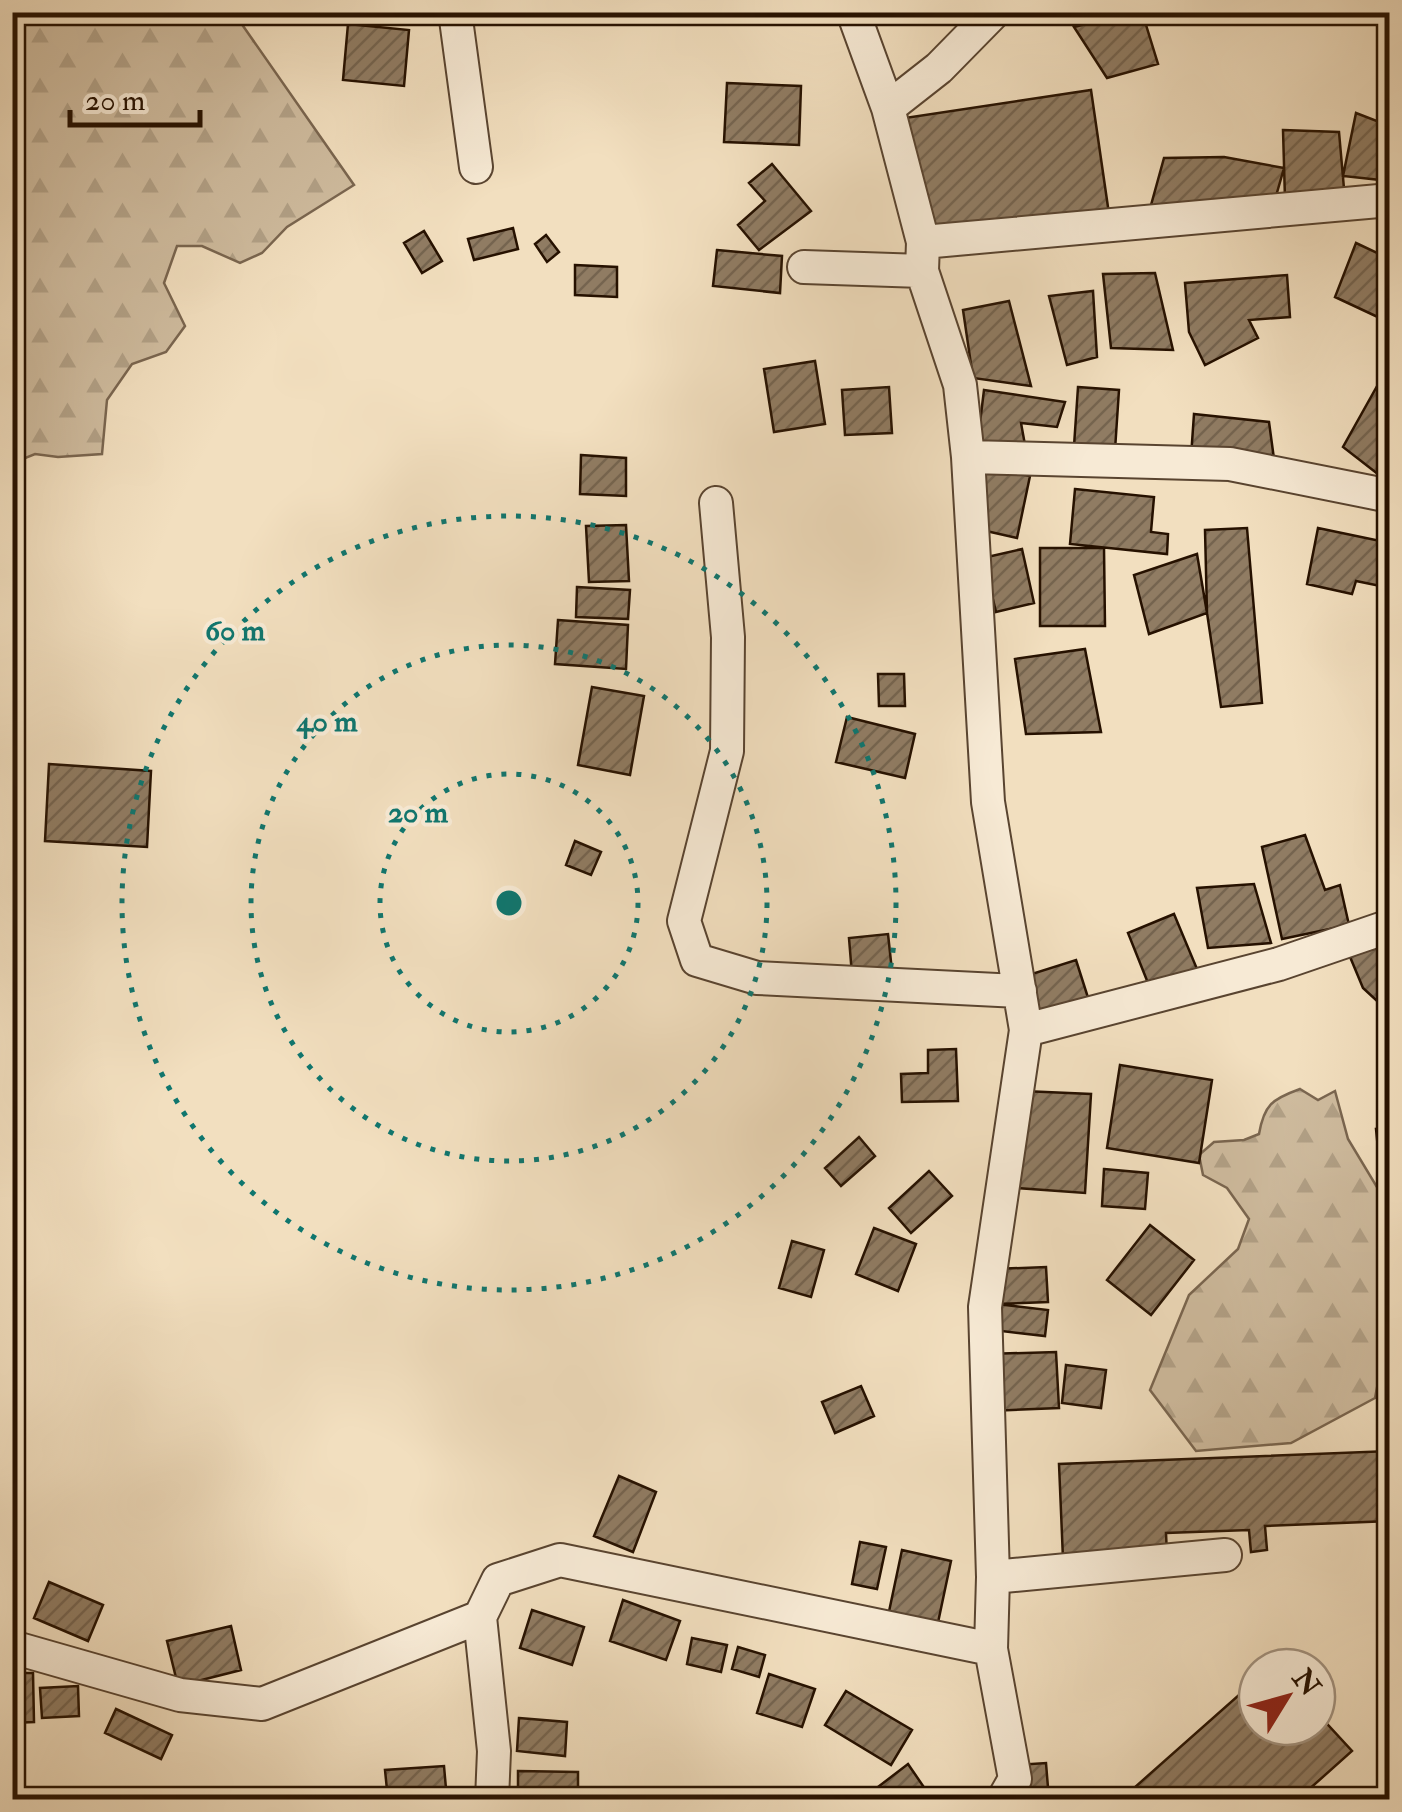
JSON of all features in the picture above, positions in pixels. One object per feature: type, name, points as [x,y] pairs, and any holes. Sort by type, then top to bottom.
[{"type":"street","points":[[455,12],[476,167]]},
{"type":"street","points":[[853,12],[888,108],[922,256],[960,384],[968,457],[988,802],[1026,1030],[985,1307],[993,1578],[991,1649],[1015,1779],[1003,1800]]},
{"type":"street","points":[[888,108],[939,68],[994,12]]},
{"type":"street","points":[[804,267],[1390,200]]},
{"type":"street","points":[[968,457],[1230,464],[1390,496]]},
{"type":"street","points":[[716,503],[728,637],[727,751],[684,921],[697,960],[757,978],[1020,991]]},
{"type":"street","points":[[1026,1030],[1278,964],[1390,926]]},
{"type":"street","points":[[993,1578],[1224,1555]]},
{"type":"street","points":[[492,1800],[494,1751],[480,1616],[498,1580],[560,1560],[991,1649]]},
{"type":"street","points":[[12,1647],[180,1694],[262,1704],[480,1616]]},
{"type":"green space","points":[[13,12],[234,13],[354,185],[287,227],[262,253],[240,263],[202,246],[177,246],[164,283],[185,326],[166,352],[132,364],[107,400],[102,454],[35,454],[13,463]]},
{"type":"green space","points":[[1300,1089],[1318,1100],[1335,1091],[1348,1139],[1389,1207],[1389,1338],[1380,1338],[1375,1398],[1291,1443],[1196,1451],[1150,1390],[1189,1295],[1238,1249],[1249,1219],[1227,1188],[1203,1175],[1199,1155],[1214,1142],[1244,1140],[1259,1134],[1271,1104]]},
{"type":"building","points":[[1142,12],[1158,64],[1107,78],[1074,27]]},
{"type":"building","points":[[348,24],[409,30],[404,86],[343,80]]},
{"type":"building","points":[[727,83],[801,86],[799,145],[724,142]]},
{"type":"building","points":[[1091,90],[1109,214],[927,234],[905,118]]},
{"type":"building","points":[[1356,113],[1390,126],[1390,181],[1343,176]]},
{"type":"building","points":[[1283,130],[1339,132],[1345,200],[1285,199]]},
{"type":"building","points":[[1224,157],[1284,168],[1274,203],[1148,216],[1164,158]]},
{"type":"building","points":[[772,164],[811,211],[759,250],[738,225],[765,201],[749,183]]},
{"type":"building","points":[[513,228],[518,249],[474,260],[468,239]]},
{"type":"building","points":[[424,231],[442,261],[422,273],[404,243]]},
{"type":"building","points":[[546,235],[559,252],[547,262],[535,244]]},
{"type":"building","points":[[1356,243],[1390,259],[1390,303],[1382,319],[1335,297]]},
{"type":"building","points":[[717,250],[782,256],[780,293],[713,286]]},
{"type":"building","points":[[575,265],[617,267],[617,297],[575,295]]},
{"type":"building","points":[[1155,273],[1173,350],[1111,348],[1103,274]]},
{"type":"building","points":[[1287,275],[1290,317],[1249,320],[1258,338],[1205,365],[1189,332],[1185,283]]},
{"type":"building","points":[[1093,291],[1097,357],[1067,365],[1049,296]]},
{"type":"building","points":[[1009,301],[1031,386],[973,378],[963,310]]},
{"type":"building","points":[[815,361],[825,424],[774,432],[764,369]]},
{"type":"building","points":[[1390,363],[1390,470],[1383,478],[1343,447]]},
{"type":"building","points":[[889,387],[892,433],[845,435],[842,390]]},
{"type":"building","points":[[1078,387],[1119,390],[1115,450],[1074,446]]},
{"type":"building","points":[[984,390],[1065,402],[1057,427],[1021,423],[1027,456],[977,447]]},
{"type":"building","points":[[1194,414],[1269,422],[1274,459],[1191,457]]},
{"type":"building","points":[[581,455],[626,458],[626,496],[580,494]]},
{"type":"building","points":[[986,467],[1030,476],[1017,538],[973,528]]},
{"type":"building","points":[[1075,489],[1154,497],[1151,532],[1168,534],[1167,554],[1070,544]]},
{"type":"building","points":[[626,525],[629,581],[589,582],[586,526]]},
{"type":"building","points":[[1247,528],[1262,703],[1221,707],[1207,613],[1205,530]]},
{"type":"building","points":[[1318,528],[1390,543],[1390,588],[1356,581],[1352,594],[1307,584]]},
{"type":"building","points":[[1040,548],[1104,548],[1105,626],[1040,626]]},
{"type":"building","points":[[1022,549],[1034,603],[996,612],[983,558]]},
{"type":"building","points":[[1197,554],[1207,613],[1149,634],[1134,575]]},
{"type":"building","points":[[577,587],[630,590],[628,619],[576,617]]},
{"type":"building","points":[[558,620],[628,625],[626,669],[555,664]]},
{"type":"building","points":[[1085,649],[1101,732],[1026,734],[1015,659]]},
{"type":"building","points":[[878,674],[904,674],[905,706],[879,706]]},
{"type":"building","points":[[592,687],[644,696],[630,775],[578,765]]},
{"type":"building","points":[[847,717],[915,734],[905,778],[836,762]]},
{"type":"building","points":[[49,764],[151,771],[147,847],[45,841]]},
{"type":"building","points":[[1305,835],[1325,890],[1340,885],[1349,925],[1282,939],[1262,847]]},
{"type":"building","points":[[575,841],[601,852],[591,875],[566,865]]},
{"type":"building","points":[[1254,884],[1271,943],[1208,948],[1197,888]]},
{"type":"building","points":[[1174,914],[1197,969],[1150,988],[1128,933]]},
{"type":"building","points":[[888,934],[892,971],[852,975],[849,938]]},
{"type":"building","points":[[1390,947],[1390,1013],[1363,988],[1348,952]]},
{"type":"building","points":[[1076,960],[1091,1007],[1033,1025],[1019,978]]},
{"type":"building","points":[[956,1049],[958,1101],[902,1102],[901,1074],[928,1073],[928,1050]]},
{"type":"building","points":[[1120,1065],[1212,1080],[1199,1163],[1107,1148]]},
{"type":"building","points":[[1023,1091],[1091,1094],[1085,1193],[1017,1188]]},
{"type":"building","points":[[1390,1128],[1390,1169],[1380,1168],[1376,1129]]},
{"type":"building","points":[[859,1137],[875,1156],[841,1186],[825,1168]]},
{"type":"building","points":[[1104,1169],[1148,1173],[1145,1209],[1102,1206]]},
{"type":"building","points":[[929,1171],[952,1196],[911,1233],[889,1208]]},
{"type":"building","points":[[1150,1225],[1194,1260],[1151,1315],[1107,1280]]},
{"type":"building","points":[[874,1228],[916,1244],[898,1291],[856,1274]]},
{"type":"building","points":[[792,1241],[824,1250],[811,1297],[779,1288]]},
{"type":"building","points":[[1046,1267],[1048,1302],[997,1304],[994,1269]]},
{"type":"building","points":[[997,1304],[1048,1310],[1045,1336],[993,1330]]},
{"type":"building","points":[[1056,1352],[1059,1408],[990,1411],[987,1354]]},
{"type":"building","points":[[1066,1365],[1106,1370],[1101,1408],[1062,1403]]},
{"type":"building","points":[[861,1386],[874,1416],[835,1433],[822,1402]]},
{"type":"building","points":[[1390,1451],[1390,1521],[1265,1526],[1267,1550],[1251,1552],[1249,1530],[1166,1533],[1167,1555],[1063,1559],[1059,1464]]},
{"type":"building","points":[[619,1476],[656,1492],[633,1552],[594,1536]]},
{"type":"building","points":[[860,1542],[886,1547],[877,1589],[852,1584]]},
{"type":"building","points":[[902,1550],[951,1561],[936,1632],[887,1621]]},
{"type":"building","points":[[49,1582],[103,1605],[88,1641],[34,1618]]},
{"type":"building","points":[[623,1600],[680,1621],[666,1660],[610,1641]]},
{"type":"building","points":[[532,1610],[584,1627],[572,1665],[520,1648]]},
{"type":"building","points":[[231,1626],[241,1670],[178,1686],[167,1641]]},
{"type":"building","points":[[692,1638],[727,1645],[721,1672],[687,1664]]},
{"type":"building","points":[[738,1647],[765,1655],[759,1677],[732,1669]]},
{"type":"building","points":[[12,1673],[33,1673],[34,1722],[12,1723]]},
{"type":"building","points":[[769,1674],[815,1689],[802,1727],[757,1713]]},
{"type":"building","points":[[78,1686],[79,1716],[42,1718],[40,1688]]},
{"type":"building","points":[[846,1691],[912,1730],[891,1765],[825,1725]]},
{"type":"building","points":[[1237,1697],[1237,1747],[1337,1747],[1337,1735],[1352,1751],[1297,1800],[1127,1800],[1125,1796]]},
{"type":"building","points":[[116,1709],[172,1735],[161,1759],[105,1733]]},
{"type":"building","points":[[519,1718],[567,1722],[565,1756],[517,1751]]},
{"type":"building","points":[[1046,1763],[1049,1800],[1017,1800],[1015,1765]]},
{"type":"building","points":[[908,1764],[932,1799],[894,1800],[892,1796],[887,1800],[861,1800]]},
{"type":"building","points":[[444,1766],[447,1800],[388,1800],[385,1770]]},
{"type":"building","points":[[518,1771],[578,1772],[578,1800],[518,1800]]}]
